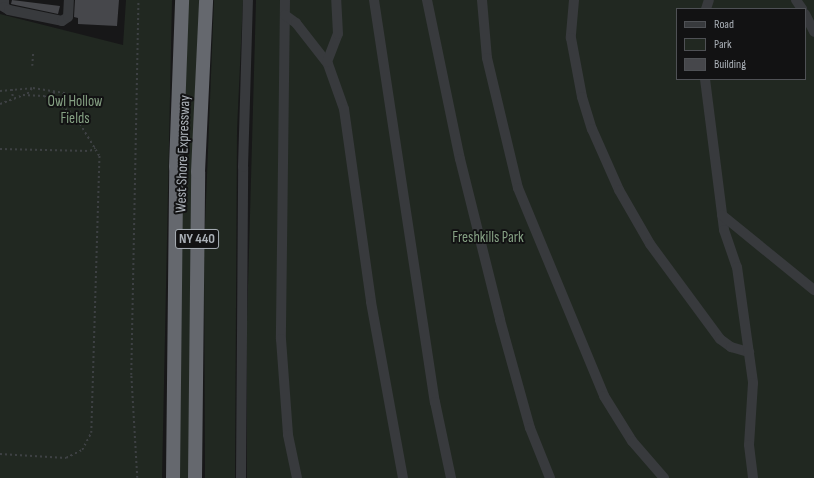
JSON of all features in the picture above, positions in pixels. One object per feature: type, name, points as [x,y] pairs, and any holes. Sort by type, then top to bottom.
[{"type":"highway","points":[[179,0],[179,50]]},
{"type":"highway","name":"West Shore Expressway","points":[[173,478],[179,50],[182,0]]},
{"type":"highway","name":"West Shore Expressway","points":[[195,478],[197,240],[206,0]]},
{"type":"street","points":[[4,0],[4,7],[9,10],[62,21],[68,17],[69,0]]},
{"type":"street","points":[[241,478],[243,167],[248,0]]},
{"type":"street","points":[[285,0],[281,339],[288,435],[298,478]]},
{"type":"street","points":[[327,62],[338,34],[336,0]]},
{"type":"street","points":[[374,0],[435,402],[451,478]]},
{"type":"street","points":[[427,0],[496,305],[530,428],[550,478]]},
{"type":"street","points":[[482,0],[485,44],[518,188],[583,351],[607,402],[632,441],[664,478]]},
{"type":"street","points":[[574,0],[570,38],[582,97],[592,129],[619,190],[650,244],[720,338],[731,347],[749,352]]},
{"type":"street","points":[[285,15],[296,23],[327,62],[344,109],[371,302],[403,478]]},
{"type":"street","points":[[806,16],[814,32]]},
{"type":"street","points":[[705,80],[722,215],[737,268],[753,383],[749,445],[753,478]]},
{"type":"street","points":[[722,215],[814,290]]},
{"type":"path","points":[[137,478],[131,375],[138,0]]},
{"type":"path","points":[[32,66],[33,53]]},
{"type":"path","points":[[27,94],[32,88]]},
{"type":"path","points":[[0,91],[32,88],[56,91],[66,94]]},
{"type":"path","points":[[12,89],[13,98]]},
{"type":"path","points":[[49,98],[56,91]]},
{"type":"path","points":[[0,104],[27,94],[49,98],[71,112]]},
{"type":"path","points":[[0,454],[66,458],[82,450],[89,442],[93,425],[94,290],[99,196],[99,156],[95,147],[76,118]]},
{"type":"path","points":[[0,149],[90,151],[95,147]]},
{"type":"green space","name":"Owl Hollow Fields","points":[[126,0],[172,0],[162,478],[0,478],[0,14],[123,45]]},
{"type":"green space","points":[[187,0],[201,0],[192,478],[180,478],[179,303]]},
{"type":"green space","points":[[214,0],[243,0],[237,130],[235,478],[205,478],[204,250]]},
{"type":"green space","name":"Freshkills Park","points":[[256,0],[814,0],[814,478],[247,478],[247,322]]},
{"type":"building","points":[[12,0],[60,6],[58,14],[11,4]]},
{"type":"building","points":[[75,0],[119,0],[117,26],[78,24],[78,18],[74,17]]}]
